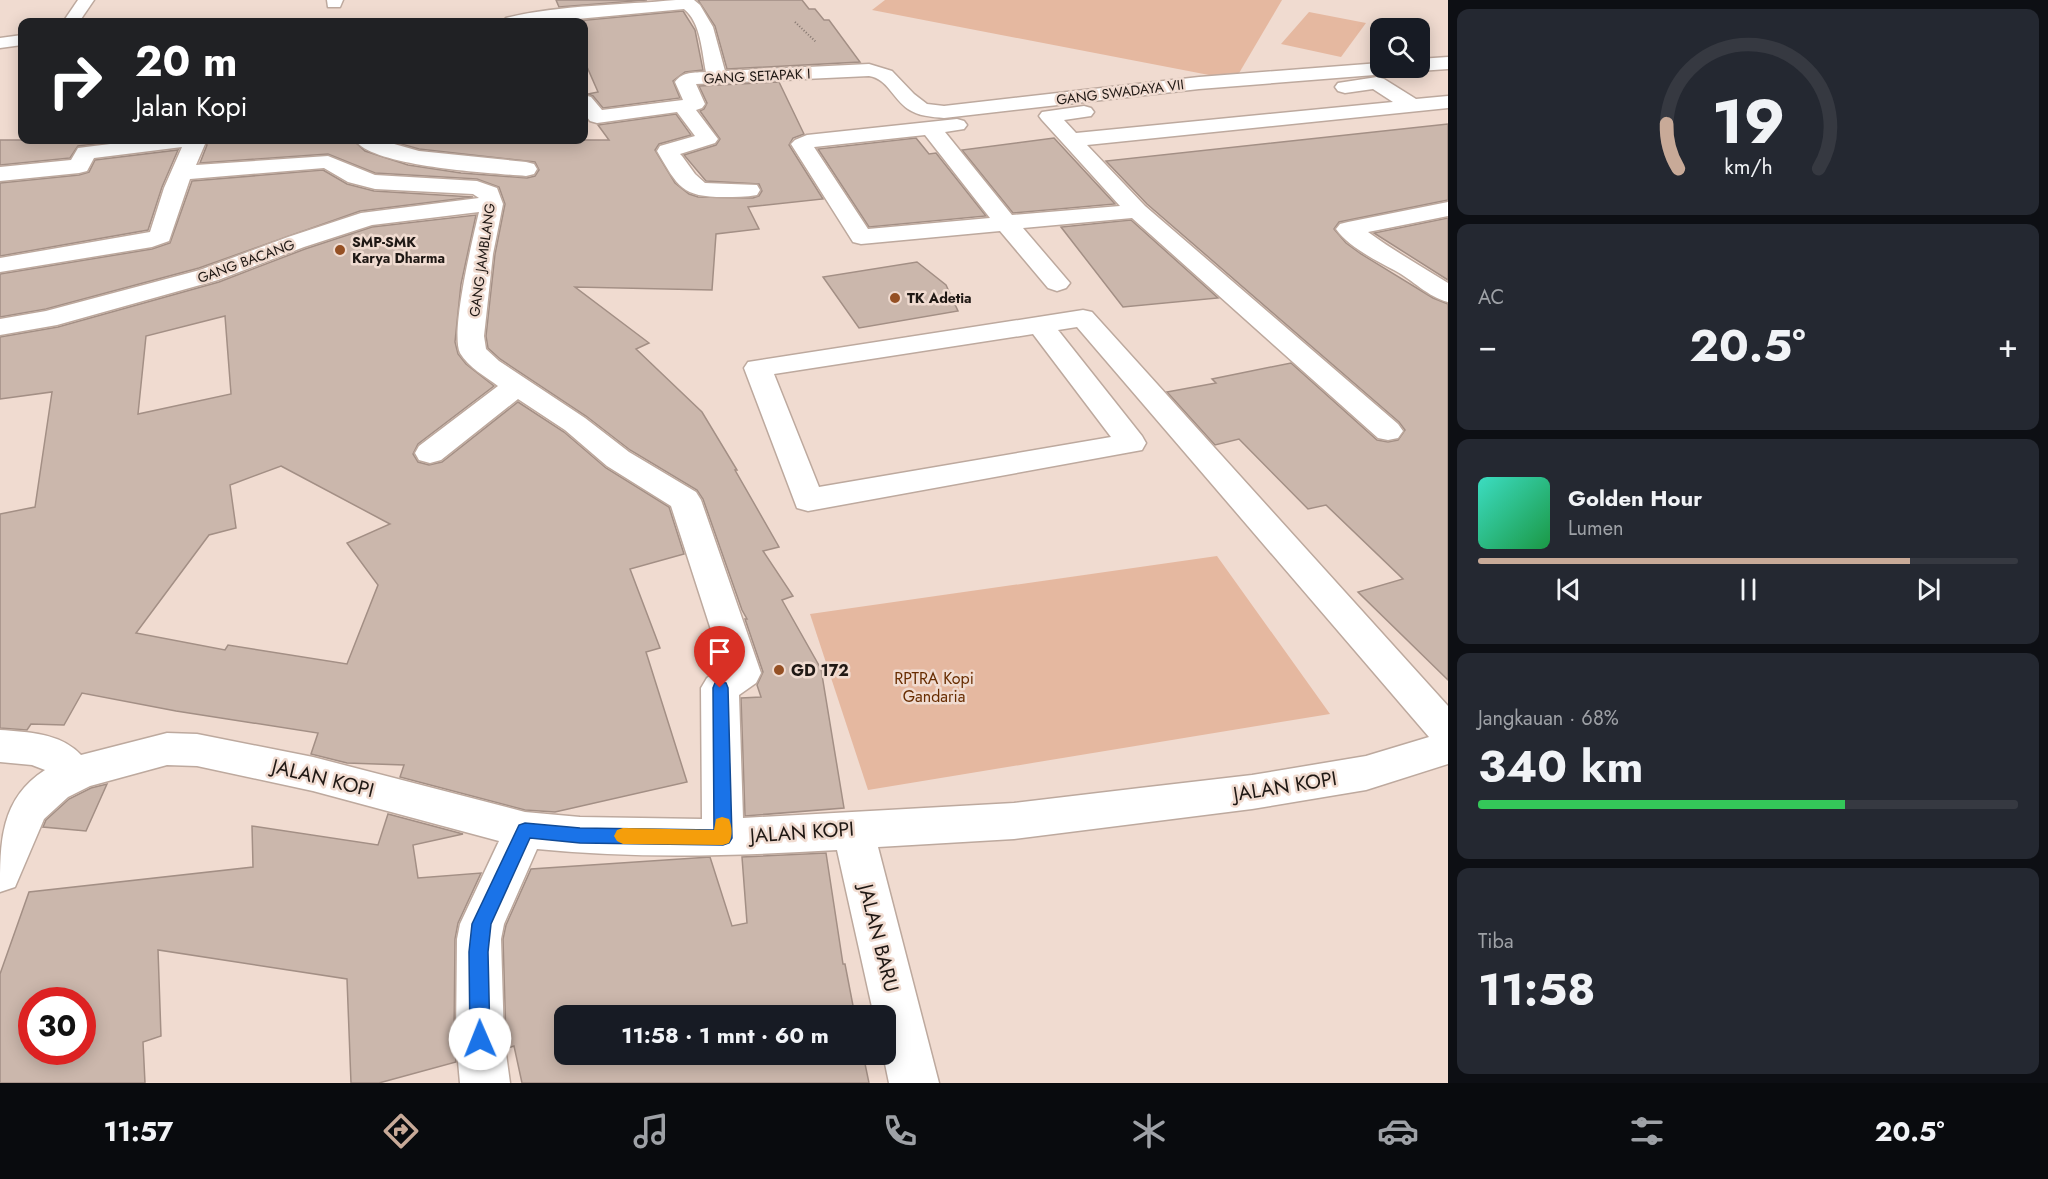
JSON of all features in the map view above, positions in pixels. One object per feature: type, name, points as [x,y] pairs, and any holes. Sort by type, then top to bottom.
[{"type":"street","points":[[74,18],[86,0]]},
{"type":"street","points":[[550,18],[682,4],[693,7],[708,37],[711,60],[717,78]]},
{"type":"street","points":[[0,43],[18,41]]},
{"type":"street","points":[[1430,64],[1448,63]]},
{"type":"street","name":"GANG SWADAYA VII","points":[[868,70],[887,74],[913,103],[921,108],[944,112],[1199,83],[1370,69]]},
{"type":"street","name":"GANG SETAPAK I","points":[[682,106],[696,103],[686,80],[868,70]]},
{"type":"street","points":[[1137,211],[861,237],[802,144],[807,141],[1377,83],[1413,106]]},
{"type":"street","points":[[1071,140],[1448,102]]},
{"type":"street","points":[[588,107],[594,116],[601,118],[682,106],[708,139],[668,151],[689,181],[701,190],[749,190]]},
{"type":"street","points":[[1183,111],[1199,127]]},
{"type":"street","points":[[1049,116],[1137,211],[1388,431]]},
{"type":"street","points":[[930,128],[1006,223],[1057,282]]},
{"type":"street","points":[[0,174],[79,166],[86,153],[168,144]]},
{"type":"street","points":[[0,265],[152,240],[161,236],[175,188],[195,144]]},
{"type":"street","points":[[372,144],[394,152],[525,169]]},
{"type":"street","name":"GANG JAMBLANG","points":[[182,173],[328,162],[356,177],[375,182],[477,188],[489,194],[492,204],[480,254],[471,336],[473,351],[489,367],[575,424],[618,459],[685,500],[743,673],[720,688],[723,838]]},
{"type":"street","name":"GANG BACANG","points":[[0,327],[48,319],[209,275],[296,242],[369,219],[456,206],[492,204]]},
{"type":"street","points":[[1448,209],[1348,229],[1390,260],[1403,265],[1448,294]]},
{"type":"street","points":[[1040,325],[1131,443],[808,500],[758,368],[1083,318],[1448,732]]},
{"type":"street","points":[[430,453],[516,386]]},
{"type":"street","points":[[0,746],[51,752],[66,764],[72,775]]},
{"type":"street","name":"JALAN KOPI","points":[[0,873],[28,808],[54,784],[72,775],[167,749],[197,750],[313,774],[525,830],[580,836],[723,838],[1014,821],[1240,794],[1366,773],[1448,748]]},
{"type":"street","name":"JALAN BARU","points":[[852,829],[914,1083]]},
{"type":"street","points":[[485,1083],[480,1039],[479,939],[482,924],[525,830]]},
{"type":"green space","points":[[885,0],[1282,0],[1235,80],[872,10]]},
{"type":"green space","points":[[1309,12],[1366,23],[1341,57],[1281,44]]},
{"type":"green space","name":"RPTRA Kopi Gandaria","points":[[1217,556],[1330,714],[868,790],[810,614]]},
{"type":"building","points":[[556,0],[647,0],[559,7]]},
{"type":"building","points":[[698,0],[802,0],[809,9],[815,9],[824,20],[829,20],[860,62],[727,69],[715,26]]},
{"type":"building","points":[[683,11],[695,30],[703,70],[685,72],[673,81],[680,98],[603,108],[593,96],[588,94],[598,92],[588,69],[588,20]]},
{"type":"building","points":[[779,82],[804,134],[793,138],[789,145],[823,199],[748,207],[759,229],[716,234],[712,290],[575,287],[649,343],[636,349],[702,412],[779,547],[763,551],[793,596],[782,600],[821,669],[844,808],[745,816],[741,698],[761,697],[757,685],[763,672],[745,619],[747,619],[703,499],[697,490],[630,450],[586,416],[500,359],[488,348],[486,336],[495,254],[505,204],[499,187],[477,179],[375,173],[328,154],[200,163],[206,144],[357,144],[365,151],[408,165],[461,173],[527,178],[535,176],[539,170],[535,162],[419,149],[401,144],[588,144],[588,140],[609,140],[598,125],[676,114],[691,135],[659,144],[655,150],[675,183],[689,194],[698,197],[753,198],[759,196],[762,191],[759,184],[706,181],[684,155],[716,145],[720,139],[700,111],[707,103],[699,86]]},
{"type":"building","points":[[1448,124],[1448,200],[1339,222],[1334,229],[1346,243],[1361,254],[1433,298],[1448,304],[1448,680],[1358,592],[1403,579],[1326,505],[1308,509],[1239,439],[1215,445],[1167,392],[1216,383],[1212,379],[1291,363],[1377,440],[1388,442],[1398,440],[1405,430],[1399,422],[1147,204],[1106,161]]},
{"type":"building","points":[[916,138],[929,154],[936,153],[986,216],[869,227],[818,149]]},
{"type":"building","points":[[1054,138],[1115,204],[1013,213],[962,150]]},
{"type":"building","points":[[0,140],[18,140],[18,144],[95,144],[78,146],[70,158],[0,165]]},
{"type":"building","points":[[178,150],[162,187],[148,230],[0,256],[0,183],[79,175],[89,172],[95,160]]},
{"type":"building","points":[[323,170],[347,184],[374,191],[473,197],[360,211],[199,268],[46,309],[0,317],[0,274],[152,249],[170,243],[192,181]]},
{"type":"building","points":[[476,215],[461,284],[455,342],[458,354],[466,364],[494,386],[418,444],[413,454],[418,462],[429,465],[442,462],[518,402],[564,432],[606,468],[669,507],[684,554],[630,569],[660,648],[646,652],[687,782],[555,812],[525,810],[400,777],[404,765],[347,763],[311,754],[318,733],[176,711],[82,693],[64,725],[31,724],[27,730],[0,728],[0,514],[35,507],[52,392],[0,399],[0,337],[58,327],[219,282],[305,249],[372,227]],"holes":[[[225,316],[231,394],[138,414],[146,336]],[[281,466],[390,524],[347,543],[378,585],[347,664],[228,645],[225,650],[136,633],[209,535],[236,528],[230,485]]]},
{"type":"building","points":[[1448,218],[1448,280],[1374,233]]},
{"type":"building","points":[[1131,220],[1218,298],[1123,307],[1061,227]]},
{"type":"building","name":"TK Adetia","points":[[917,262],[946,285],[958,311],[859,328],[823,277]]},
{"type":"building","points":[[107,784],[86,831],[43,827],[46,820],[69,799],[91,788]]},
{"type":"building","points":[[388,814],[463,834],[413,845],[418,878],[481,873],[458,923],[455,939],[454,1039],[456,1062],[379,1083],[351,1083],[347,979],[158,950],[161,1036],[143,1042],[145,1083],[0,1083],[0,974],[29,892],[253,867],[252,826],[378,845]]},
{"type":"building","points":[[826,853],[843,964],[845,964],[853,1005],[554,1005],[554,1065],[865,1065],[869,1083],[522,1083],[514,1046],[508,1048],[506,1039],[503,939],[506,925],[531,869],[710,857],[732,926],[747,923],[742,857]]},
{"type":"slow traffic","points":[[623,836],[723,838],[722,824]]},
{"type":"place","name":"SMP-SMK Karya Dharma","points":[[340,250]]},
{"type":"place","name":"TK Adetia","points":[[895,298]]},
{"type":"place","name":"GD 172","points":[[779,670]]},
{"type":"route","points":[[480,1039],[479,939],[482,924],[525,830],[580,836],[723,838],[720,688]]}]
